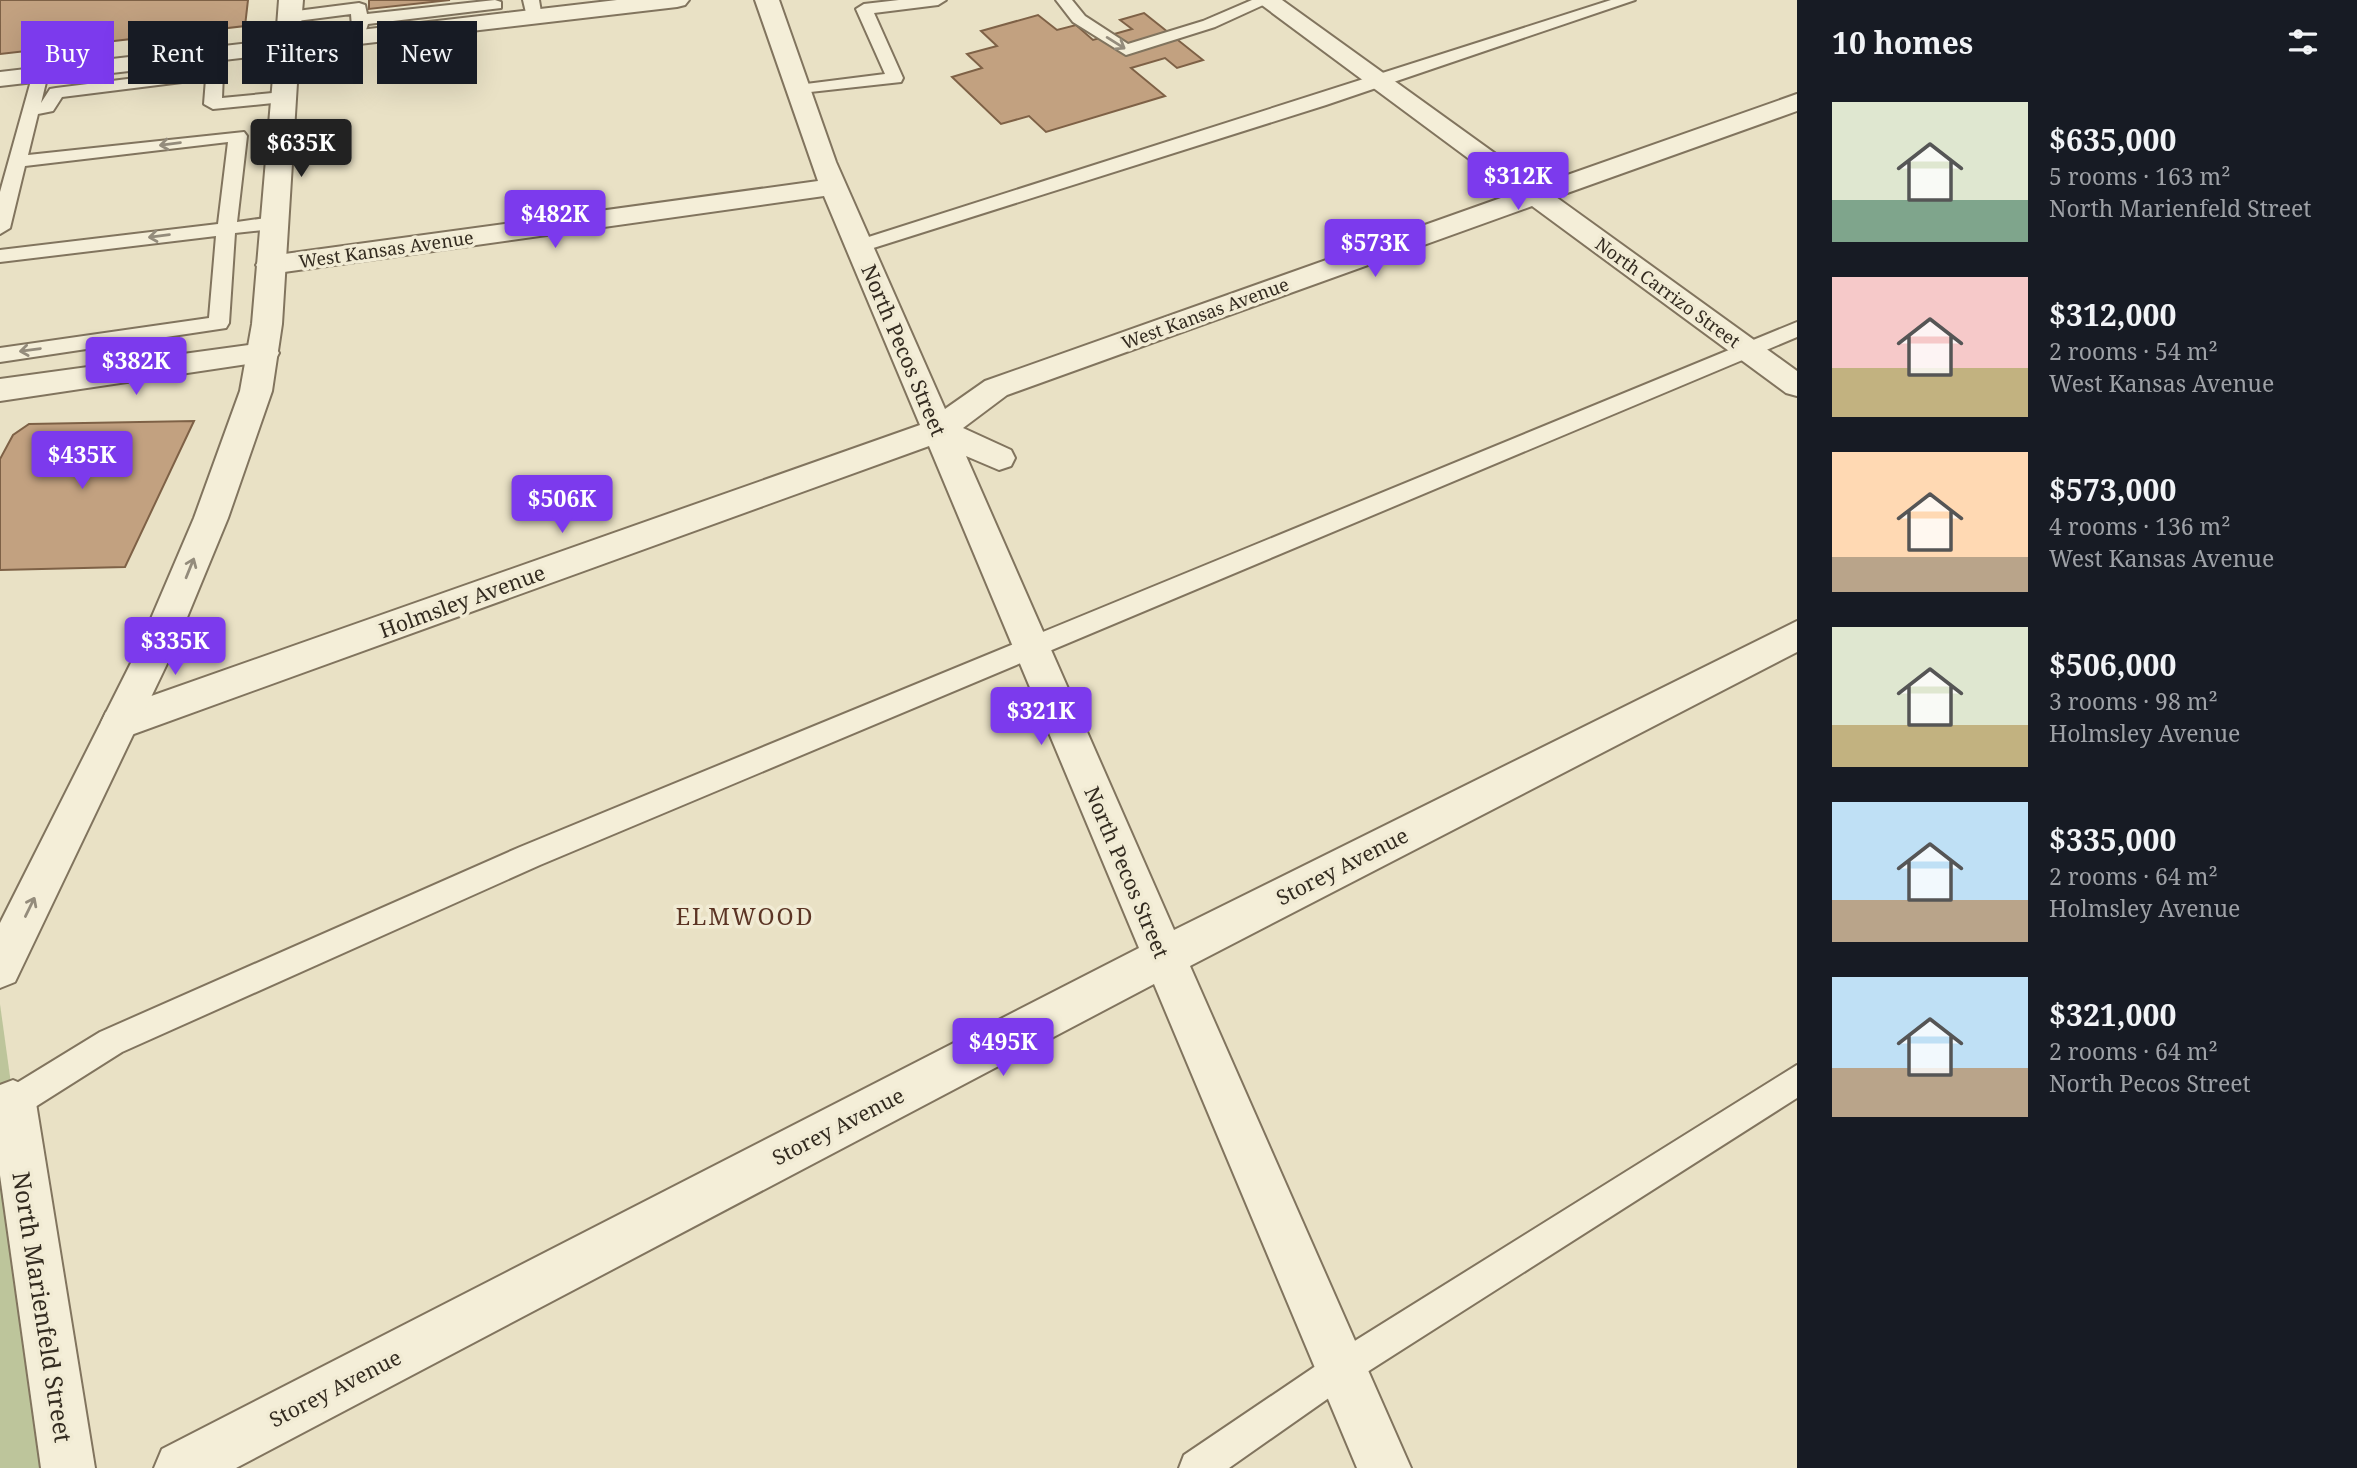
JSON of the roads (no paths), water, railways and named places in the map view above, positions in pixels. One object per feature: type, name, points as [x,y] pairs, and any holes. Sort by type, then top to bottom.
[{"type":"street","points":[[359,16],[677,0]]},
{"type":"street","name":"North Pecos Street","points":[[767,0],[834,187],[1384,1468]]},
{"type":"street","name":"North Carrizo Street","points":[[1266,0],[1797,386]]},
{"type":"street","points":[[114,66],[242,51]]},
{"type":"street","points":[[0,79],[21,76]]},
{"type":"street","points":[[0,968],[156,649],[211,518],[256,391],[264,353],[284,84]]},
{"type":"street","name":"West Kansas Avenue","points":[[939,429],[996,388],[1797,102]]},
{"type":"street","name":"West Kansas Avenue","points":[[270,265],[834,187]]},
{"type":"street","points":[[0,390],[264,353]]},
{"type":"street","points":[[939,429],[999,458]]},
{"type":"street","name":"Holmsley Avenue","points":[[120,723],[939,429]]},
{"type":"street","name":"Storey Avenue","points":[[181,1468],[1164,957],[1797,635]]},
{"type":"street","name":"North Marienfeld Street","points":[[13,1104],[68,1468]]},
{"type":"lane","points":[[798,90],[895,78],[864,9],[938,0]]},
{"type":"lane","points":[[1064,0],[1079,19],[1126,50],[1209,24],[1266,0]]},
{"type":"lane","points":[[860,246],[1379,82],[1627,0]]},
{"type":"lane","points":[[290,8],[359,16]]},
{"type":"lane","points":[[31,110],[47,107],[57,93],[215,73],[213,104],[283,97]]},
{"type":"lane","points":[[0,228],[38,84]]},
{"type":"lane","points":[[0,355],[219,323],[238,136],[17,162]]},
{"type":"lane","points":[[0,256],[273,223]]},
{"type":"lane","points":[[13,1104],[111,1042],[530,856],[1797,329]]},
{"type":"lane","points":[[1197,1468],[1341,1369],[1797,1080]]},
{"type":"district","name":"ELMWOOD","points":[[745,916]]}]
